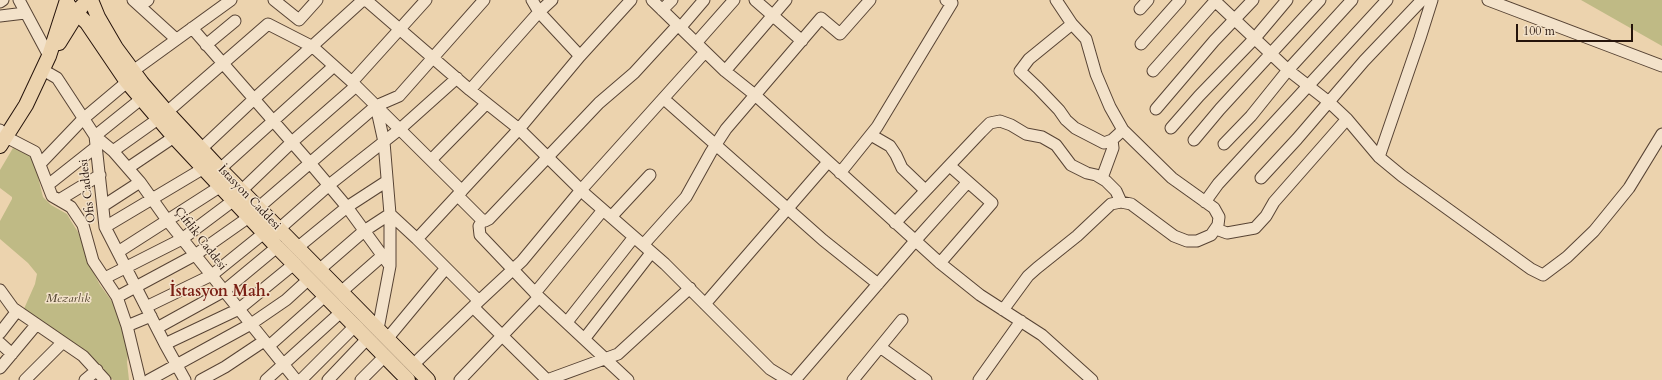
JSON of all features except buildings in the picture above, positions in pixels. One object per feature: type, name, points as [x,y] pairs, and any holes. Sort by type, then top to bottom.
[{"type":"main road","points":[[2,138],[26,105],[50,56],[85,0]]},
{"type":"main road","name":"İstasyon Caddesi","points":[[91,0],[104,30],[130,77],[162,115],[201,149],[220,169],[238,196],[254,212],[279,229],[297,248],[314,275],[341,292],[377,335],[413,365],[428,380]]},
{"type":"main road","points":[[50,56],[67,2],[87,23],[130,77],[142,99],[162,115],[174,137],[221,186],[238,196]]},
{"type":"main road","points":[[254,212],[264,233],[294,264],[314,275],[325,296],[355,326],[377,335],[385,356],[404,379]]},
{"type":"street","points":[[19,0],[50,56]]},
{"type":"street","points":[[40,164],[83,119],[130,77],[176,39],[231,0]]},
{"type":"street","points":[[274,0],[298,20],[317,0]]},
{"type":"street","points":[[201,149],[363,0]]},
{"type":"street","points":[[366,0],[486,104],[519,129],[581,190],[690,288],[770,369],[788,380]]},
{"type":"street","points":[[105,278],[182,239],[238,196],[292,142],[354,84],[426,0]]},
{"type":"street","points":[[117,297],[196,255],[254,212],[376,106],[399,96],[484,0]]},
{"type":"street","points":[[532,0],[539,12],[580,56]]},
{"type":"street","points":[[470,90],[539,12],[552,0]]},
{"type":"street","points":[[418,239],[519,129],[580,56],[631,0]]},
{"type":"street","points":[[652,0],[725,71],[755,95],[940,263],[980,295],[1042,335],[1092,380]]},
{"type":"street","points":[[662,10],[672,0]]},
{"type":"street","points":[[623,378],[585,338],[537,295],[480,236],[479,226],[483,220],[489,219],[599,103],[634,73],[704,0]]},
{"type":"street","points":[[696,43],[734,0]]},
{"type":"street","points":[[755,0],[802,41]]},
{"type":"street","points":[[725,71],[786,0]]},
{"type":"street","points":[[585,338],[647,249],[686,197],[715,144],[726,129],[821,18],[840,34],[870,0]]},
{"type":"street","points":[[840,173],[877,127],[952,4],[946,0]]},
{"type":"street","points":[[1003,310],[1028,276],[1077,236],[1111,204],[1121,202],[1131,204],[1174,236],[1182,240],[1192,241],[1211,235],[1216,229],[1219,221],[1218,214],[1214,208],[1172,178],[1123,130],[1110,107],[1096,74],[1086,39],[1072,24],[1056,0]]},
{"type":"street","points":[[1140,9],[1148,0]]},
{"type":"street","points":[[1141,44],[1180,0]]},
{"type":"street","points":[[1156,109],[1214,41],[1253,0]]},
{"type":"street","points":[[1171,128],[1199,96],[1255,38],[1287,0]]},
{"type":"street","points":[[1194,140],[1220,109],[1320,0]]},
{"type":"street","points":[[1224,144],[1251,116],[1288,70],[1352,0]]},
{"type":"street","points":[[1205,202],[1218,184],[1387,0]]},
{"type":"street","points":[[1261,178],[1364,61],[1422,0]]},
{"type":"street","points":[[1379,157],[1432,0]]},
{"type":"street","points":[[1488,0],[1662,66]]},
{"type":"street","points":[[1153,72],[1215,1],[1288,70],[1329,102],[1347,119],[1379,157],[1402,176],[1531,269],[1543,275],[1567,257],[1594,231],[1629,188],[1662,134]]},
{"type":"street","points":[[140,2],[176,39]]},
{"type":"street","points":[[0,16],[25,13]]},
{"type":"street","points":[[206,45],[235,21]]},
{"type":"street","points":[[113,151],[162,115],[268,24],[313,47],[354,84],[431,160],[483,220]]},
{"type":"street","points":[[1072,24],[1029,59],[1020,71],[1075,128],[1104,143],[1112,140],[1123,130]]},
{"type":"street","points":[[192,28],[329,185],[390,266]]},
{"type":"street","points":[[413,365],[476,304],[514,270],[538,244],[581,190],[706,52]]},
{"type":"street","points":[[220,169],[334,66]]},
{"type":"street","name":"Ofis Caddesi","points":[[43,70],[57,78],[83,119],[95,142],[105,226],[177,366],[181,379]]},
{"type":"street","points":[[279,229],[329,185],[400,129],[457,78]]},
{"type":"street","points":[[48,185],[142,99]]},
{"type":"street","points":[[664,99],[824,240],[878,284]]},
{"type":"street","points":[[431,160],[486,104]]},
{"type":"street","points":[[376,106],[384,142],[390,214],[390,266],[377,335]]},
{"type":"street","points":[[1216,229],[1227,234],[1255,228],[1266,216],[1274,202],[1347,119]]},
{"type":"street","points":[[895,223],[990,123],[1000,121],[1011,125],[1026,134],[1042,137],[1056,146],[1071,165],[1102,178],[1116,191],[1121,202]]},
{"type":"street","points":[[870,135],[890,146],[902,168],[925,190]]},
{"type":"street","points":[[128,168],[174,137]]},
{"type":"street","points":[[2,138],[35,152],[52,196],[71,207],[83,225],[93,261],[117,297],[128,326],[140,380]]},
{"type":"street","points":[[1102,178],[1113,148],[1112,140]]},
{"type":"street","name":"Çiftlik Caddesi","points":[[95,142],[113,151],[140,182],[153,198],[167,220],[296,380]]},
{"type":"street","points":[[705,304],[828,162]]},
{"type":"street","points":[[940,263],[992,203],[950,166]]},
{"type":"street","points":[[105,226],[204,168]]},
{"type":"street","points":[[59,200],[100,175]]},
{"type":"street","points":[[460,380],[503,336],[607,213],[650,175]]},
{"type":"street","points":[[297,248],[347,207],[387,181]]},
{"type":"street","points":[[103,206],[140,182]]},
{"type":"street","points":[[795,380],[967,182]]},
{"type":"street","points":[[118,252],[221,186]]},
{"type":"street","points":[[148,380],[177,366],[251,324],[286,300],[364,231],[390,214]]},
{"type":"street","points":[[390,214],[418,239],[446,268],[503,336],[550,380],[618,354],[690,288]]},
{"type":"street","points":[[128,326],[148,312],[212,275],[264,233]]},
{"type":"street","points":[[567,322],[634,237]]},
{"type":"street","points":[[157,328],[224,291],[277,247]]},
{"type":"street","points":[[341,292],[382,256]]},
{"type":"street","points":[[165,344],[239,309],[294,264]]},
{"type":"street","points":[[328,380],[446,268]]},
{"type":"street","points":[[0,290],[13,308],[83,356],[105,380]]},
{"type":"street","points":[[201,380],[266,344],[325,296]]},
{"type":"street","points":[[0,333],[18,311]]},
{"type":"street","points":[[266,380],[341,312]]},
{"type":"street","points":[[852,380],[902,320]]},
{"type":"street","points":[[979,380],[1022,321]]},
{"type":"street","points":[[0,368],[36,325]]},
{"type":"street","points":[[301,380],[355,326]]},
{"type":"street","points":[[0,343],[12,354]]},
{"type":"street","points":[[25,380],[62,343]]},
{"type":"street","points":[[880,347],[926,380]]},
{"type":"street","points":[[361,380],[385,356]]},
{"type":"street","points":[[85,380],[97,370]]},
{"type":"green space","points":[[1581,0],[1662,0],[1662,46]]},
{"type":"green space","name":"Mezarlık","points":[[13,148],[32,157],[36,163],[43,197],[51,205],[67,214],[78,232],[92,270],[100,285],[116,307],[129,348],[127,362],[129,380],[113,380],[83,353],[23,311],[35,284],[37,274],[28,263],[0,239],[0,221],[12,197],[0,188],[0,170]]},
{"type":"district","name":"İstasyon Mah.","points":[[220,292]]}]
